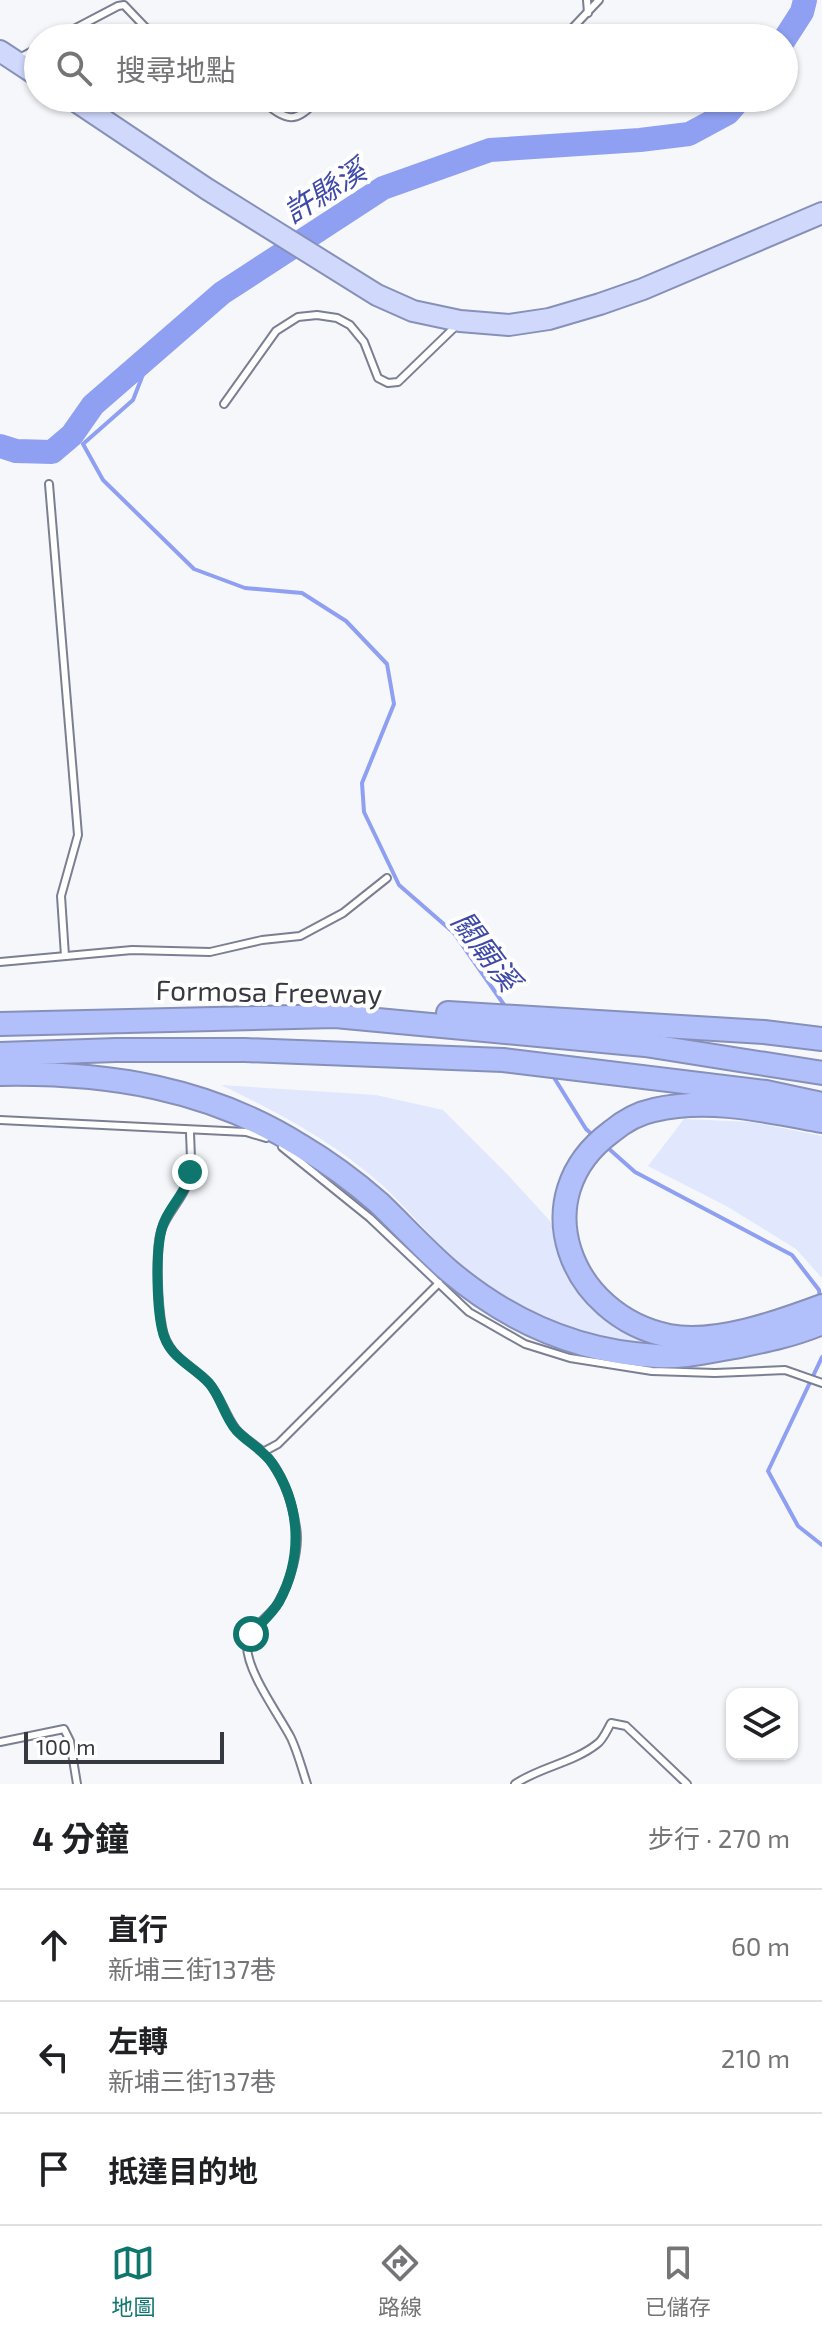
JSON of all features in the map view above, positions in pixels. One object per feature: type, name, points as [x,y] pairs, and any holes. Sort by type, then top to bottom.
[{"type":"highway","name":"Formosa Freeway","points":[[0,1024],[405,1017],[644,1034]]},
{"type":"highway","points":[[644,1034],[764,1032],[822,1039]]},
{"type":"highway","points":[[644,1034],[822,1073]]},
{"type":"highway","points":[[0,1054],[245,1050],[503,1060],[766,1092],[822,1104]]},
{"type":"highway","points":[[0,1074],[57,1073],[143,1083],[239,1112],[299,1144],[332,1166],[378,1202],[450,1272],[478,1293],[540,1331],[572,1342],[659,1357],[716,1350],[812,1318]]},
{"type":"highway","points":[[812,1318],[707,1337],[671,1337],[616,1315],[597,1298],[579,1273],[569,1251],[565,1228],[566,1201],[572,1179],[599,1140],[650,1110],[703,1105],[742,1107],[822,1121]]},
{"type":"main road","points":[[7,56],[24,67]]},
{"type":"main road","points":[[92,112],[207,189],[377,295],[413,311],[460,321],[509,325],[549,319],[600,304],[643,289],[822,213]]},
{"type":"lane","points":[[587,0],[588,13]]},
{"type":"lane","points":[[577,24],[599,0]]},
{"type":"lane","points":[[84,24],[124,5],[142,24]]},
{"type":"lane","points":[[278,112],[295,119],[306,112]]},
{"type":"lane","points":[[224,404],[276,331],[298,317],[317,315],[337,318],[350,325],[364,342],[378,378],[388,383],[398,382],[460,321]]},
{"type":"lane","points":[[49,484],[78,835],[61,896],[65,956]]},
{"type":"lane","points":[[0,962],[132,950],[210,952],[262,940],[300,936],[343,913],[387,878]]},
{"type":"lane","points":[[0,1120],[246,1132],[264,1136],[370,1218],[483,1322],[525,1344],[570,1358],[652,1371],[793,1371],[822,1383]]},
{"type":"lane","points":[[190,1130],[187,1186],[165,1219],[160,1235],[158,1257],[162,1328],[167,1344],[178,1360],[206,1380],[237,1431],[263,1452],[273,1465],[290,1499],[298,1542],[286,1587],[277,1605],[251,1634],[247,1644],[249,1661],[293,1742],[307,1784]]},
{"type":"lane","points":[[263,1452],[278,1444],[439,1283]]},
{"type":"lane","points":[[515,1784],[599,1743],[611,1723],[626,1726],[687,1784]]},
{"type":"lane","points":[[0,1742],[64,1729],[70,1741],[77,1784]]},
{"type":"shaded area","points":[[221,1085],[376,1095],[443,1110],[550,1221],[574,1276],[672,1347],[642,1345],[583,1333],[555,1323],[501,1295],[453,1258],[363,1169],[284,1117]]},
{"type":"shaded area","points":[[684,1119],[752,1122],[822,1136],[822,1278],[796,1249],[728,1207],[648,1166]]},
{"type":"waterway","name":"許縣溪","points":[[794,24],[805,0]]},
{"type":"waterway","name":"許縣溪","points":[[0,446],[16,451],[52,452],[72,435],[93,405],[222,293],[383,188],[490,150],[689,134],[729,112]]},
{"type":"waterway","name":"關廟溪","points":[[151,354],[133,400],[83,444],[103,480],[194,569],[245,588],[302,593],[346,621],[387,664],[394,704],[362,783],[364,812],[399,885],[454,933],[507,1009]]},
{"type":"waterway","name":"關廟溪","points":[[553,1076],[586,1129],[595,1137]]},
{"type":"waterway","name":"關廟溪","points":[[608,1148],[635,1172],[792,1255],[819,1290],[820,1299]]},
{"type":"waterway","name":"關廟溪","points":[[822,1357],[768,1471],[798,1526],[822,1545]]},
{"type":"route","points":[[190,1172],[187,1186],[165,1219],[160,1235],[158,1257],[162,1328],[167,1344],[178,1360],[206,1380],[237,1431],[263,1452],[273,1465],[290,1499],[298,1542],[286,1587],[277,1605],[251,1634]]}]
